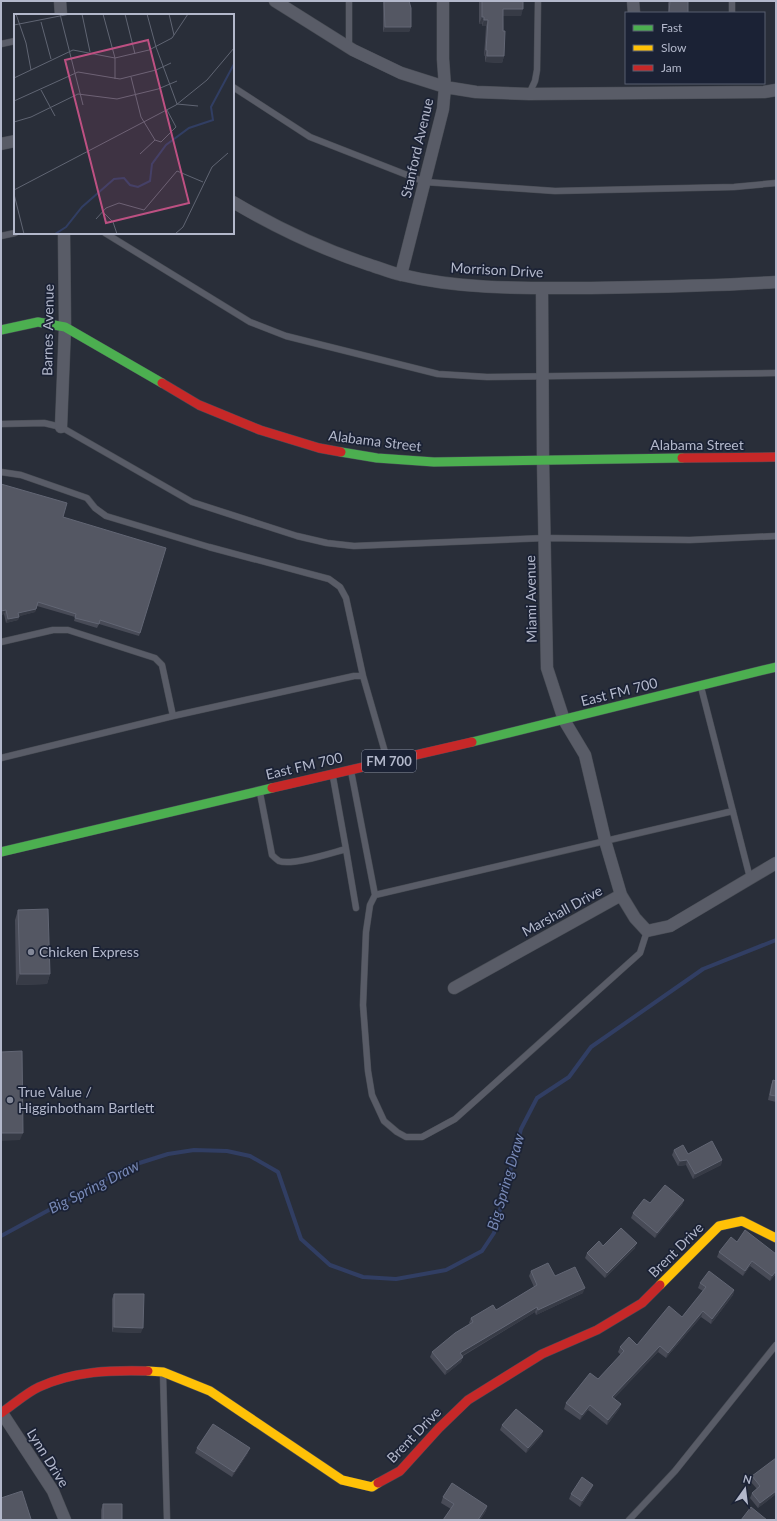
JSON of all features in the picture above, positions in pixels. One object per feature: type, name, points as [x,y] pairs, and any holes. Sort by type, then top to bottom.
[{"type":"street","points":[[60,1],[60,14]]},
{"type":"street","points":[[275,1],[349,47],[401,73],[445,87],[476,92],[529,94],[634,88],[776,90]]},
{"type":"street","name":"Stanford Avenue","points":[[401,275],[443,109],[445,87],[442,1]]},
{"type":"street","points":[[633,1],[634,12]]},
{"type":"street","points":[[1,144],[14,141]]},
{"type":"street","name":"Morrison Drive","points":[[234,203],[303,240],[342,256],[401,275],[450,283],[542,288],[712,286],[776,282]]},
{"type":"street","name":"Barnes Avenue","points":[[61,427],[64,327],[64,234]]},
{"type":"street","name":"Miami Avenue","points":[[542,288],[543,460],[547,668],[564,720],[585,755],[621,895]]},
{"type":"street","name":"Alabama Street","points":[[1,330],[38,322],[64,327],[199,405],[260,430],[319,448],[377,458],[434,462],[776,457]]},
{"type":"street","name":"East FM 700","points":[[1,852],[564,720],[776,667]]},
{"type":"street","points":[[647,931],[670,926],[776,863]]},
{"type":"street","name":"Marshall Drive","points":[[454,988],[621,895],[635,918],[647,931]]},
{"type":"street","name":"Brent Drive","points":[[1,1413],[38,1387],[72,1375],[118,1370],[163,1372],[210,1391],[342,1480],[372,1487],[400,1471],[439,1428],[468,1400],[542,1354],[597,1330],[642,1303],[719,1226],[742,1221],[776,1238]]},
{"type":"street","name":"Lynn Drive","points":[[1,1413],[53,1490],[65,1520]]},
{"type":"lane","points":[[349,1],[349,47]]},
{"type":"lane","points":[[529,94],[535,81],[538,1]]},
{"type":"lane","points":[[732,1],[732,12]]},
{"type":"lane","points":[[1,44],[14,40]]},
{"type":"lane","points":[[234,88],[310,137],[425,182],[555,190],[734,187],[776,183]]},
{"type":"lane","points":[[1,236],[14,233]]},
{"type":"lane","points":[[107,234],[250,322],[286,336],[438,374],[487,377],[543,377],[776,373]]},
{"type":"lane","points":[[1,424],[44,423],[61,427],[192,502],[305,538],[327,543],[354,546],[545,538],[690,540],[776,536]]},
{"type":"lane","points":[[1,472],[21,475],[87,498],[95,508],[106,516],[209,547],[329,579],[340,587],[346,598],[363,676],[387,761]]},
{"type":"lane","points":[[1,642],[53,630],[68,630],[154,658],[162,665],[173,716]]},
{"type":"lane","points":[[1,758],[173,716],[354,676],[363,676]]},
{"type":"lane","points":[[700,686],[750,878]]},
{"type":"lane","points":[[351,770],[375,896],[370,906],[366,932],[363,1006],[368,1071],[372,1095],[384,1121],[397,1132],[406,1137],[422,1136],[455,1119],[640,953],[647,931]]},
{"type":"lane","points":[[332,774],[356,908]]},
{"type":"lane","points":[[259,791],[272,854],[277,860],[284,862],[295,862],[346,850]]},
{"type":"lane","points":[[375,896],[733,810]]},
{"type":"lane","points":[[629,1520],[675,1471],[776,1345]]},
{"type":"lane","points":[[163,1372],[167,1520]]},
{"type":"building","points":[[384,1],[409,1],[411,8],[411,27],[385,27]]},
{"type":"building","points":[[482,1],[523,1],[523,9],[503,9],[503,31],[505,31],[504,56],[487,56],[488,20],[484,20],[484,17],[482,17]]},
{"type":"building","points":[[670,1],[688,1],[688,12],[669,12]]},
{"type":"building","points":[[1,484],[67,503],[63,517],[166,548],[140,633],[100,620],[99,624],[75,618],[76,614],[38,602],[36,609],[18,613],[19,617],[8,619],[6,610],[1,611]]},
{"type":"building","name":"Chicken Express","points":[[48,909],[50,974],[20,974],[18,910]]},
{"type":"building","name":"True Value / Higginbotham Bartlett","points":[[22,1051],[23,1133],[1,1133],[1,1052]]},
{"type":"building","points":[[773,1080],[776,1081],[776,1096],[770,1095]]},
{"type":"building","points":[[712,1141],[722,1160],[695,1174],[687,1160],[680,1161],[674,1150],[683,1145],[688,1154]]},
{"type":"building","points":[[665,1185],[684,1200],[657,1233],[633,1213],[644,1199],[650,1203]]},
{"type":"building","points":[[621,1228],[637,1243],[607,1273],[587,1253],[599,1241],[603,1246]]},
{"type":"building","points":[[745,1230],[776,1254],[776,1271],[772,1276],[752,1261],[745,1271],[719,1252],[731,1237],[737,1242]]},
{"type":"building","points":[[548,1263],[555,1276],[575,1267],[585,1288],[538,1310],[537,1307],[460,1353],[463,1357],[447,1370],[432,1352],[455,1333],[473,1322],[471,1318],[493,1305],[496,1310],[537,1285],[531,1271]]},
{"type":"building","points":[[709,1271],[734,1290],[712,1319],[703,1311],[668,1353],[660,1346],[612,1397],[621,1404],[608,1420],[590,1405],[582,1415],[566,1403],[590,1373],[598,1379],[624,1351],[620,1347],[629,1337],[637,1345],[669,1306],[682,1317],[706,1287],[700,1283]]},
{"type":"building","points":[[114,1294],[144,1294],[143,1328],[114,1327]]},
{"type":"building","points":[[516,1409],[543,1431],[528,1448],[502,1425]]},
{"type":"building","points":[[213,1424],[250,1448],[234,1472],[197,1448]]},
{"type":"building","points":[[776,1458],[776,1491],[760,1503],[752,1493],[760,1486],[752,1476]]},
{"type":"building","points":[[582,1477],[593,1485],[582,1501],[571,1494]]},
{"type":"building","points":[[452,1483],[487,1506],[478,1520],[443,1520],[454,1504],[443,1497]]},
{"type":"building","points":[[22,1491],[31,1519],[1,1520],[1,1498]]},
{"type":"building","points":[[103,1504],[122,1504],[122,1520],[103,1520]]},
{"type":"building","points":[[751,1507],[767,1520],[741,1520]]},
{"type":"waterway","name":"Big Spring Draw","points":[[1,1236],[130,1166],[168,1154],[194,1150],[227,1151],[250,1156],[278,1172],[301,1239],[330,1265],[363,1277],[396,1279],[446,1270],[482,1251],[494,1233],[521,1129],[537,1098],[569,1077],[591,1047],[703,969],[776,940]]},
{"type":"traffic: fast","points":[[1,330],[38,322],[65,327],[162,383]]},
{"type":"traffic: fast","points":[[341,452],[377,458],[434,462],[682,458]]},
{"type":"traffic: fast","points":[[472,742],[776,667]]},
{"type":"traffic: fast","points":[[1,852],[272,788]]},
{"type":"traffic: slow","points":[[660,1285],[719,1226],[742,1221],[776,1238]]},
{"type":"traffic: slow","points":[[148,1371],[163,1372],[210,1391],[342,1480],[372,1487],[378,1483]]},
{"type":"traffic: jam","points":[[162,383],[199,405],[260,430],[319,448],[341,452]]},
{"type":"traffic: jam","points":[[682,458],[776,457]]},
{"type":"traffic: jam","points":[[272,788],[472,742]]},
{"type":"traffic: jam","points":[[378,1483],[400,1471],[439,1428],[468,1400],[542,1354],[597,1330],[642,1303],[660,1285]]},
{"type":"traffic: jam","points":[[1,1413],[24,1396],[39,1387],[52,1382],[79,1375],[106,1371],[148,1371]]},
{"type":"place","name":"Chicken Express","points":[[31,952]]},
{"type":"place","name":"True Value / Higginbotham Bartlett","points":[[10,1100]]}]
